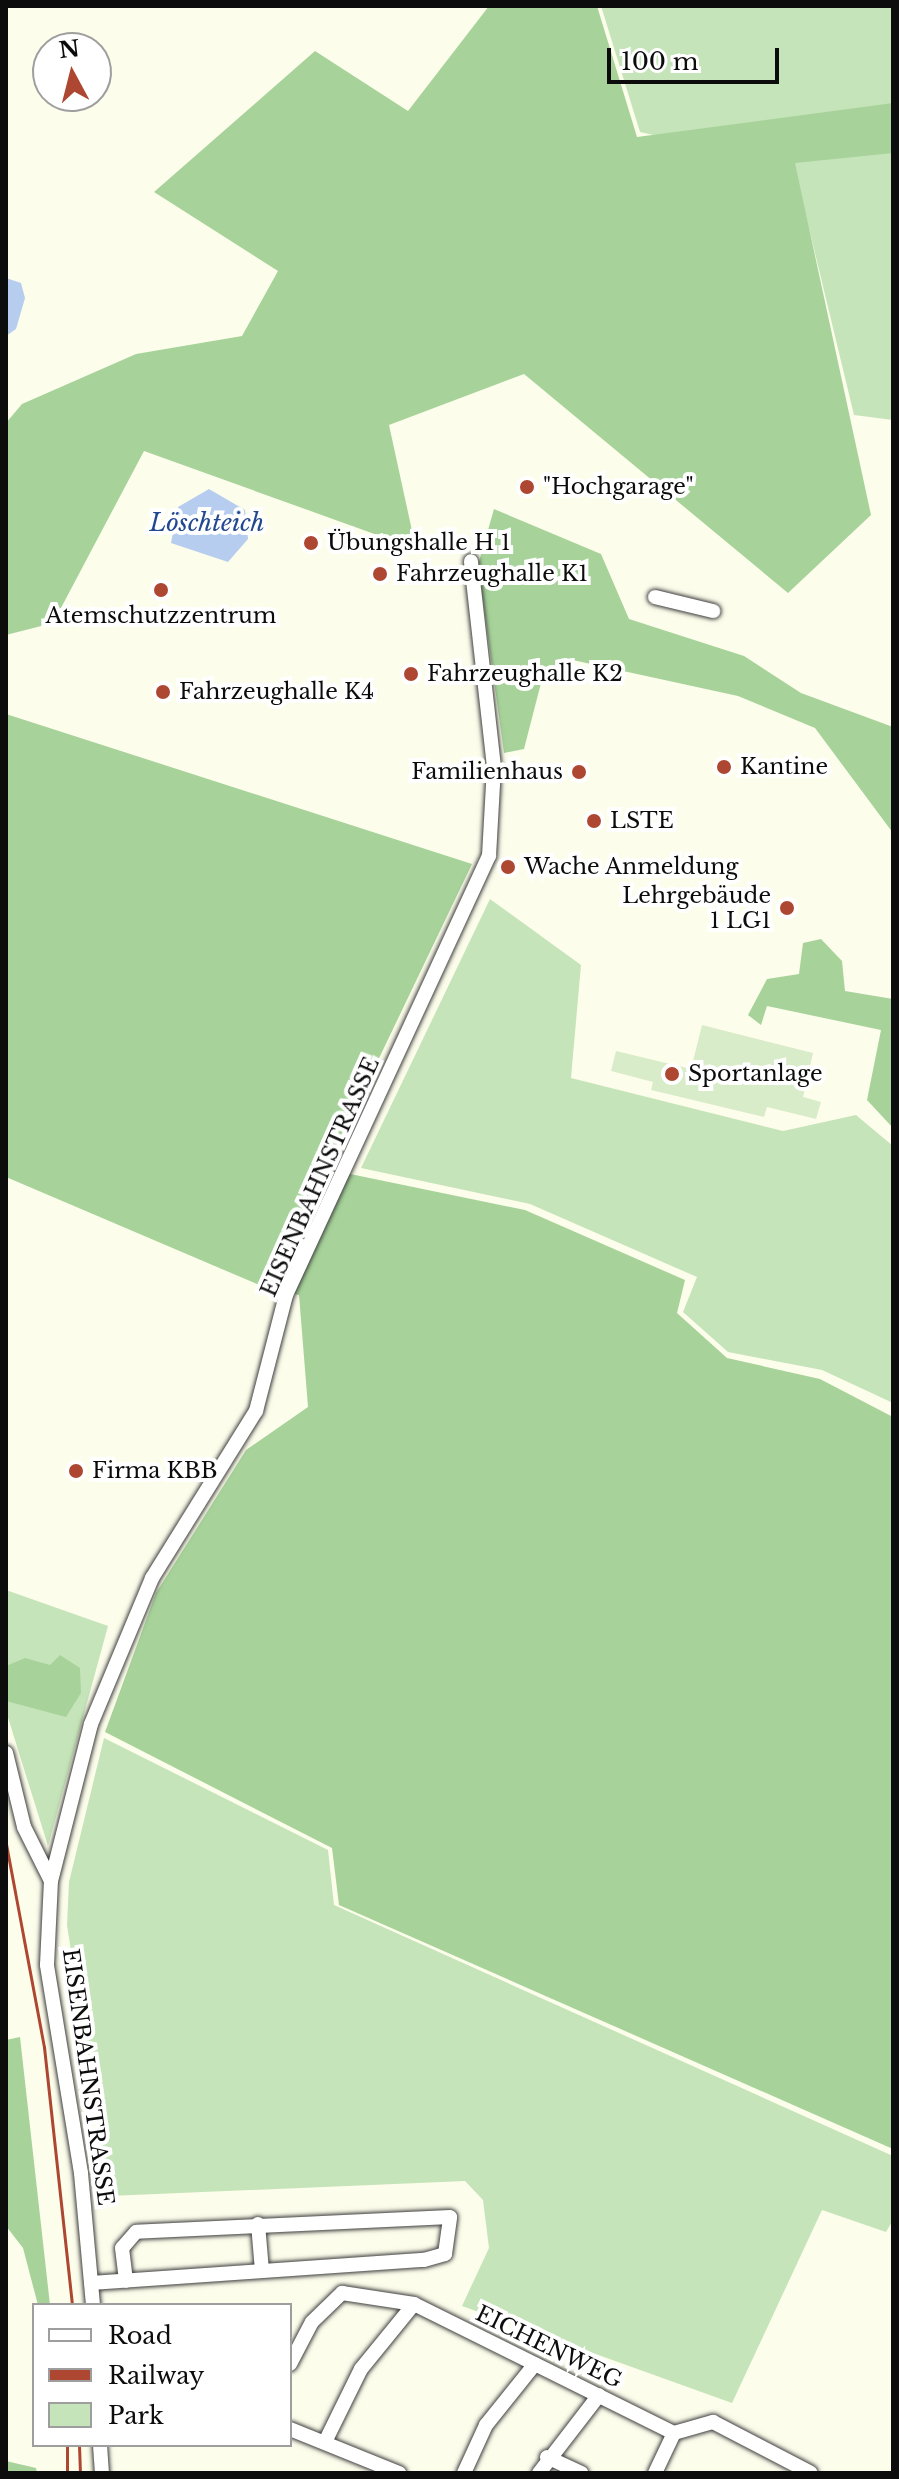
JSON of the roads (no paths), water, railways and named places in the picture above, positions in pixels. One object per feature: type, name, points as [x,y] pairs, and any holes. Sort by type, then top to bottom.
[{"type":"street","name":"EISENBAHNSTRASSE","points":[[93,2303],[47,1965],[51,1881],[91,1724],[152,1578],[256,1411],[286,1295],[489,856],[494,761],[471,561]]},
{"type":"street","points":[[655,597],[713,611]]},
{"type":"street","points":[[6,1753],[24,1827],[51,1881]]},
{"type":"street","points":[[91,2283],[126,2281],[262,2271],[445,2254],[450,2217],[258,2224],[125,2236],[126,2281]]},
{"type":"street","points":[[258,2224],[262,2271]]},
{"type":"street","name":"EICHENWEG","points":[[292,2360],[312,2322],[342,2293],[414,2304],[674,2433]]},
{"type":"street","points":[[326,2440],[361,2369],[414,2304]]},
{"type":"street","points":[[464,2473],[486,2425],[535,2364]]},
{"type":"street","points":[[539,2473],[547,2457],[599,2395]]},
{"type":"street","points":[[655,2473],[674,2433],[713,2422],[811,2473]]},
{"type":"street","points":[[292,2430],[326,2440],[399,2473]]},
{"type":"street","points":[[100,2447],[102,2473]]},
{"type":"street","points":[[547,2457],[581,2473]]},
{"type":"water","points":[[6,278],[21,283],[25,298],[16,329],[6,336]]},
{"type":"water","name":"Löschteich","points":[[209,489],[245,510],[248,539],[228,562],[171,543],[178,507]]},
{"type":"railway","points":[[6,1844],[44,2047],[72,2303]]},
{"type":"railway","points":[[67,2447],[67,2473]]},
{"type":"railway","points":[[79,2447],[80,2473]]},
{"type":"place","name":"\"Hochgarage\"","points":[[527,487]]},
{"type":"place","name":"Übungshalle H 1","points":[[311,543]]},
{"type":"place","name":"Fahrzeughalle K1","points":[[380,574]]},
{"type":"place","name":"Atemschutzzentrum","points":[[161,590]]},
{"type":"place","name":"Fahrzeughalle K2","points":[[411,674]]},
{"type":"place","name":"Fahrzeughalle K4","points":[[163,692]]},
{"type":"place","name":"Kantine","points":[[724,767]]},
{"type":"place","name":"Familienhaus","points":[[579,772]]},
{"type":"place","name":"LSTE","points":[[594,821]]},
{"type":"place","name":"Wache Anmeldung","points":[[508,867]]},
{"type":"place","name":"Lehrgebäude 1 LG1","points":[[787,908]]},
{"type":"place","name":"Sportanlage","points":[[672,1074]]},
{"type":"place","name":"Firma KBB","points":[[76,1471]]}]
